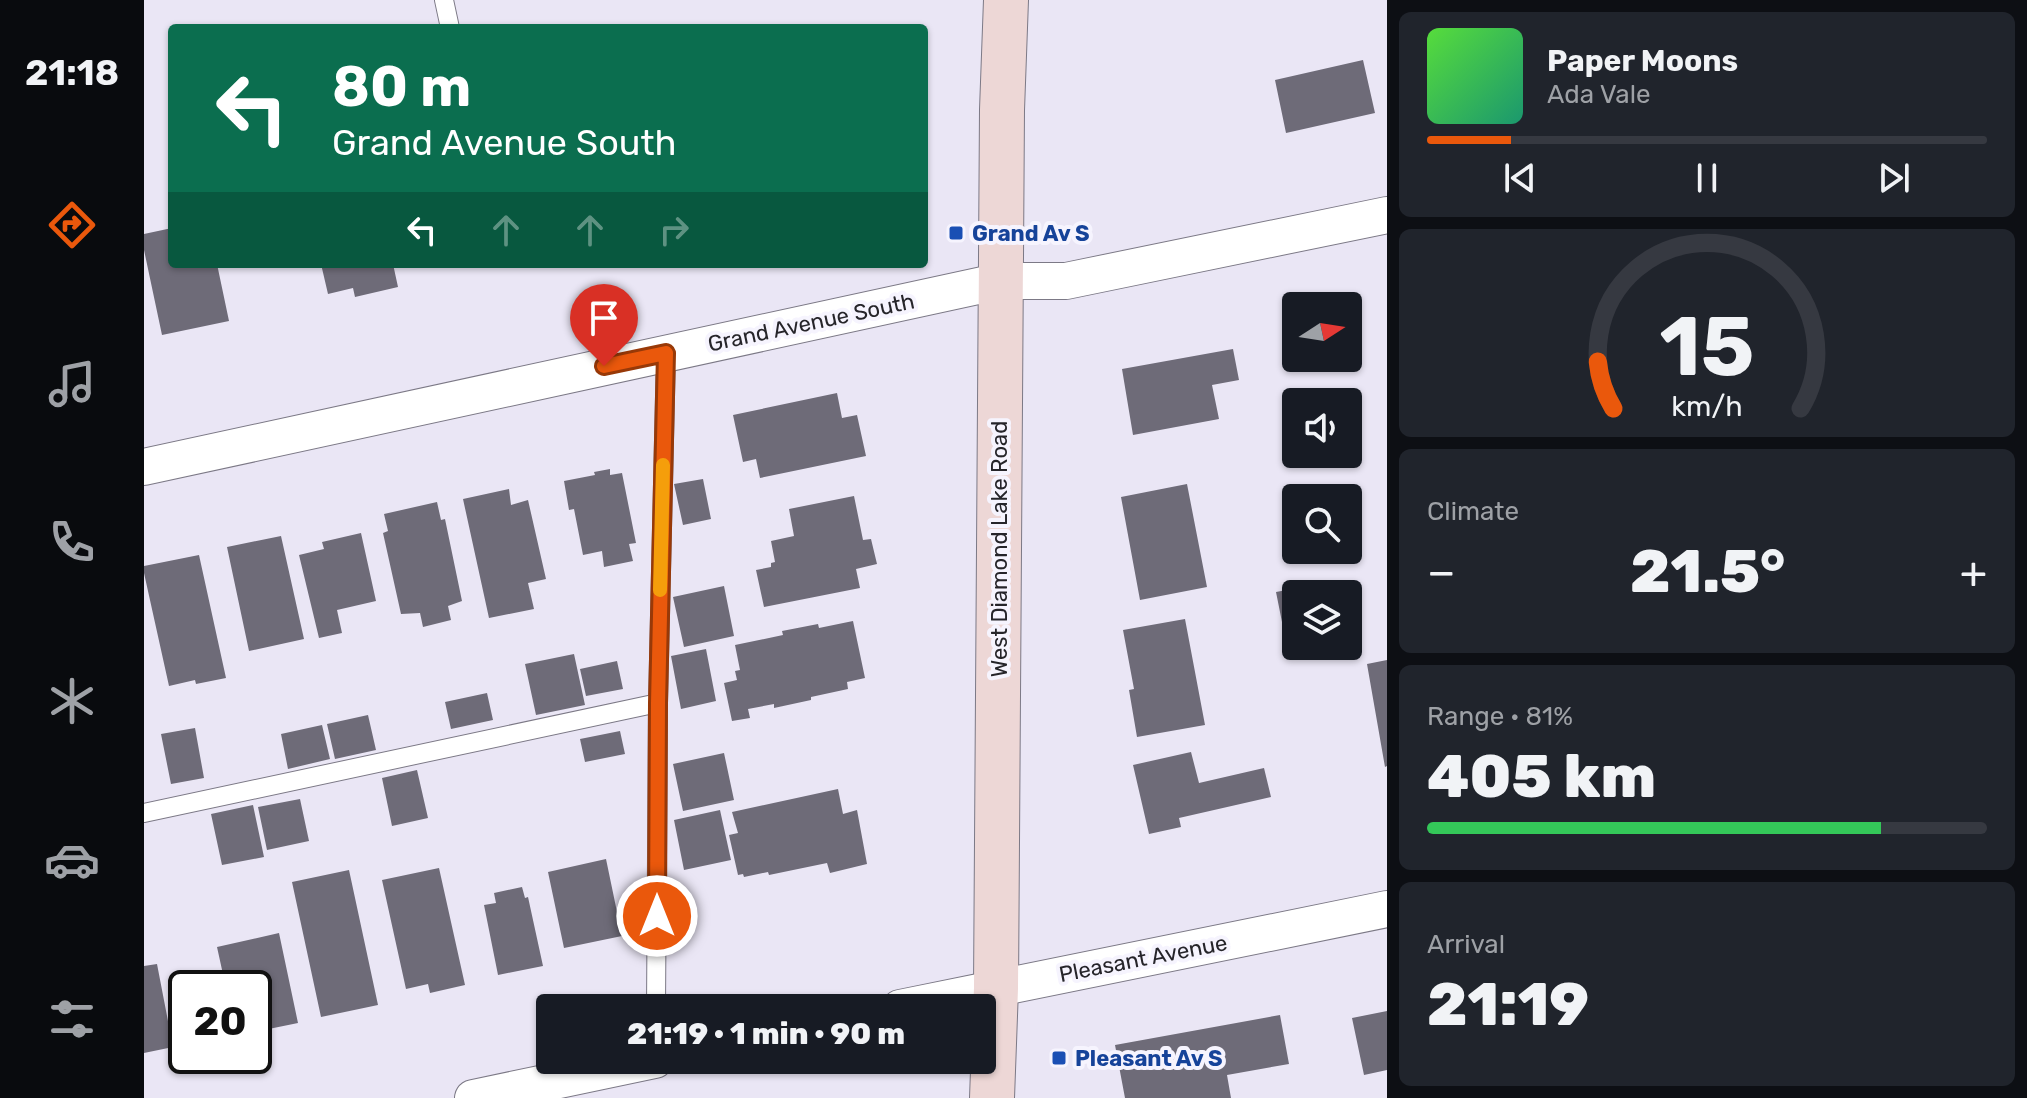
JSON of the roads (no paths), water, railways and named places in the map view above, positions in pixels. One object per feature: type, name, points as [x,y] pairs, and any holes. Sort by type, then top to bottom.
[{"type":"street","name":"West Diamond Lake Road","points":[[992,1098],[996,988],[1002,110],[1006,0]]},
{"type":"street","name":"Grand Avenue South","points":[[144,467],[1001,281],[1066,281],[1387,215]]},
{"type":"street","name":"Pleasant Avenue","points":[[967,994],[1387,909]]},
{"type":"street","points":[[473,1098],[588,1074]]},
{"type":"lane","points":[[444,0],[449,24]]},
{"type":"lane","points":[[656,994],[658,703],[666,353]]},
{"type":"lane","points":[[144,813],[658,703]]},
{"type":"place","name":"Grand Av S","points":[[956,233]]},
{"type":"place","name":"Pleasant Av S","points":[[1059,1058]]}]
